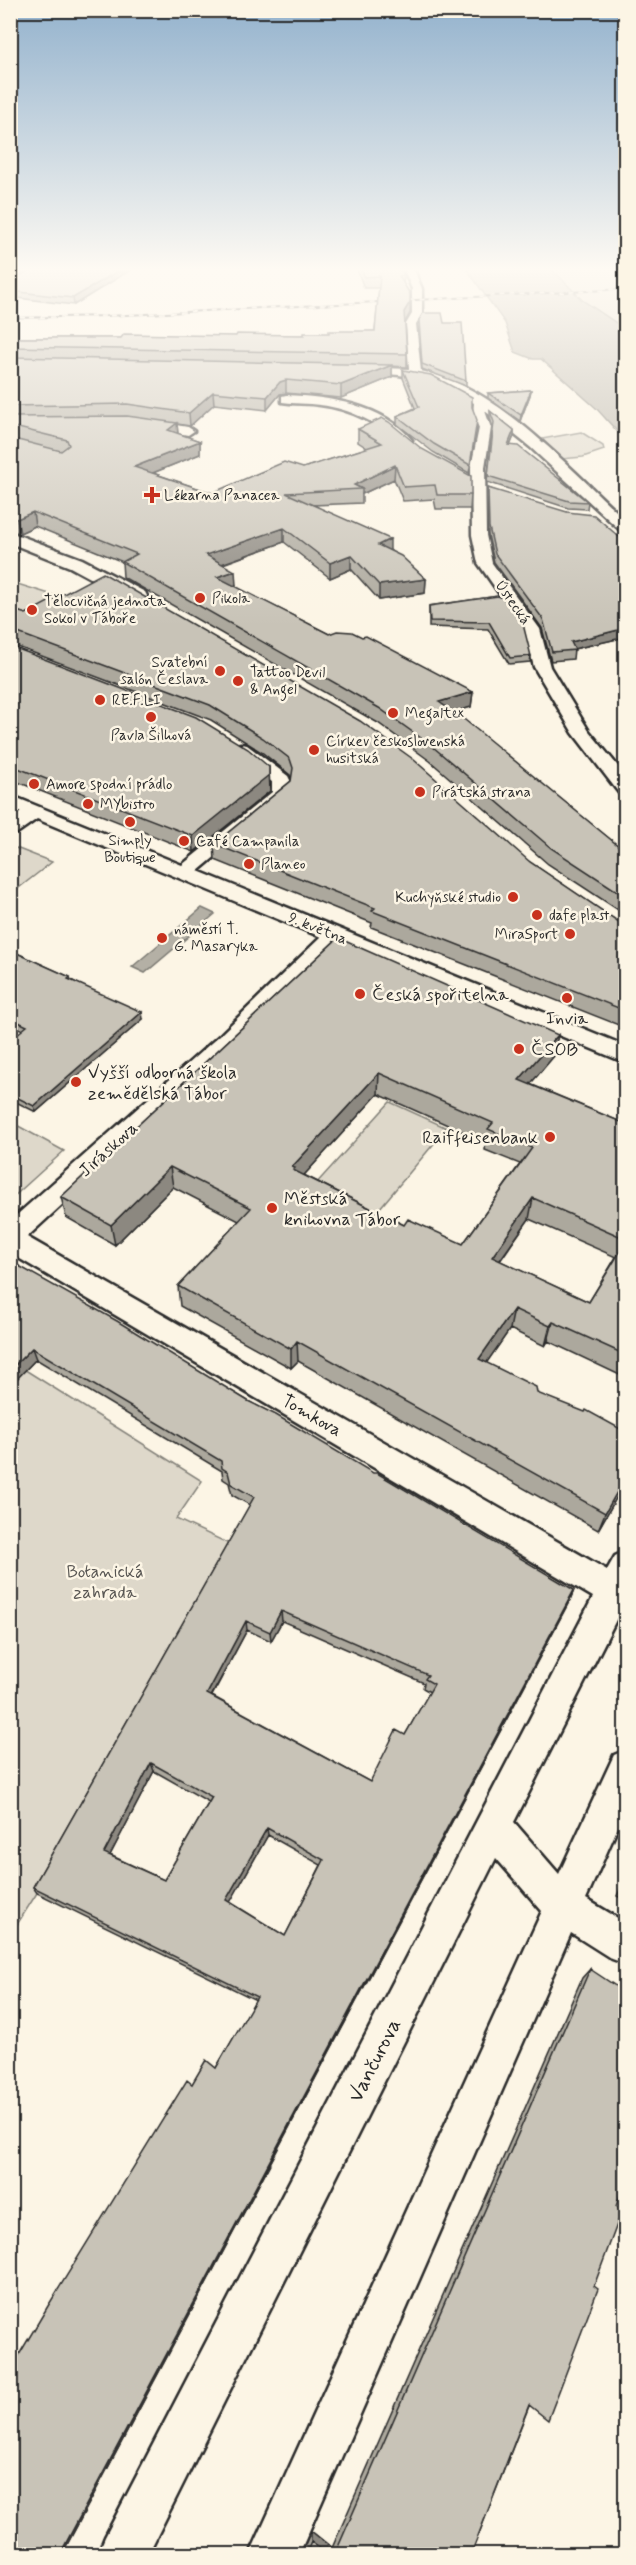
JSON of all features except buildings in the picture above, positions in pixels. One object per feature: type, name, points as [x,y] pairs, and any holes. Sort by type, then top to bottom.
[{"type":"main road","points":[[10,537],[76,563],[155,605]]},
{"type":"street","points":[[452,387],[480,402],[510,424],[621,523]]},
{"type":"street","points":[[286,399],[326,401],[350,406],[394,430],[419,450]]},
{"type":"street","name":"Ústecká","points":[[480,402],[479,414],[485,428],[477,485],[479,534],[485,563],[532,629],[542,667],[582,733],[626,789]]},
{"type":"street","points":[[128,423],[188,431]]},
{"type":"street","points":[[485,428],[510,424]]},
{"type":"street","points":[[590,516],[621,523]]},
{"type":"street","points":[[184,873],[272,803],[283,789],[281,780],[274,773],[224,736]]},
{"type":"street","name":"9. května","points":[[10,801],[626,1055]]},
{"type":"street","points":[[10,829],[36,812]]},
{"type":"street","name":"Jiráskova","points":[[10,1239],[228,1040],[335,935]]},
{"type":"street","name":"Tomkova","points":[[10,1239],[621,1581]]},
{"type":"street","name":"Vančurova","points":[[122,2554],[493,1826],[621,1581]]},
{"type":"street","points":[[274,2554],[626,1767]]},
{"type":"street","points":[[493,1826],[563,1906],[626,1945]]},
{"type":"green space","points":[[581,432],[603,446],[604,450],[583,457],[561,459],[542,439]]},
{"type":"green space","name":"Tělocvičná jednota Sokol v Táboře","points":[[11,582],[69,600],[11,619]]},
{"type":"green space","points":[[16,848],[52,862],[11,894],[11,852]]},
{"type":"green space","points":[[390,1102],[447,1128],[374,1215],[314,1186]]},
{"type":"green space","points":[[11,1122],[64,1151],[10,1199]]},
{"type":"green space","name":"Botanická zahrada","points":[[11,1361],[202,1481],[176,1519],[234,1546],[37,1893],[11,1934]]},
{"type":"shaded area","points":[[572,387],[625,387],[625,440],[596,408]]},
{"type":"shaded area","points":[[202,908],[215,914],[145,973],[132,967]]},
{"type":"place","name":"Lékarna Panacea","points":[[152,495]]},
{"type":"place","name":"Pikola","points":[[200,598]]},
{"type":"place","name":"Tělocvičná jednota Sokol v Táboře","points":[[32,610]]},
{"type":"place","name":"Svatební salón Česlava","points":[[220,671]]},
{"type":"place","name":"Tattoo Devil & Angel","points":[[238,681]]},
{"type":"place","name":"RE.F.LI","points":[[100,700]]},
{"type":"place","name":"Megaltex","points":[[393,713]]},
{"type":"place","name":"Pavla Šilhová","points":[[151,717]]},
{"type":"place","name":"Církev československá husitská","points":[[314,750]]},
{"type":"place","name":"Amore spodní prádlo","points":[[34,784]]},
{"type":"place","name":"Pirátská strana","points":[[420,792]]},
{"type":"place","name":"MYbistro","points":[[88,804]]},
{"type":"place","name":"Simply Boutique","points":[[130,822]]},
{"type":"place","name":"Café Campanila","points":[[184,841]]},
{"type":"place","name":"Planeo","points":[[249,864]]},
{"type":"place","name":"Kuchyňské studio","points":[[513,897]]},
{"type":"place","name":"dafe plast","points":[[537,915]]},
{"type":"place","name":"MiraSport","points":[[570,934]]},
{"type":"place","name":"náměstí T. G. Masaryka","points":[[162,938]]},
{"type":"place","name":"Česká spořitelna","points":[[360,994]]},
{"type":"place","name":"Invia","points":[[567,998]]},
{"type":"place","name":"ČSOB","points":[[519,1049]]},
{"type":"place","name":"Vyšší odborná škola zemědělská Tábor","points":[[76,1082]]},
{"type":"place","name":"Raiffeisenbank","points":[[550,1137]]},
{"type":"place","name":"Městská knihovna Tábor","points":[[272,1208]]}]
